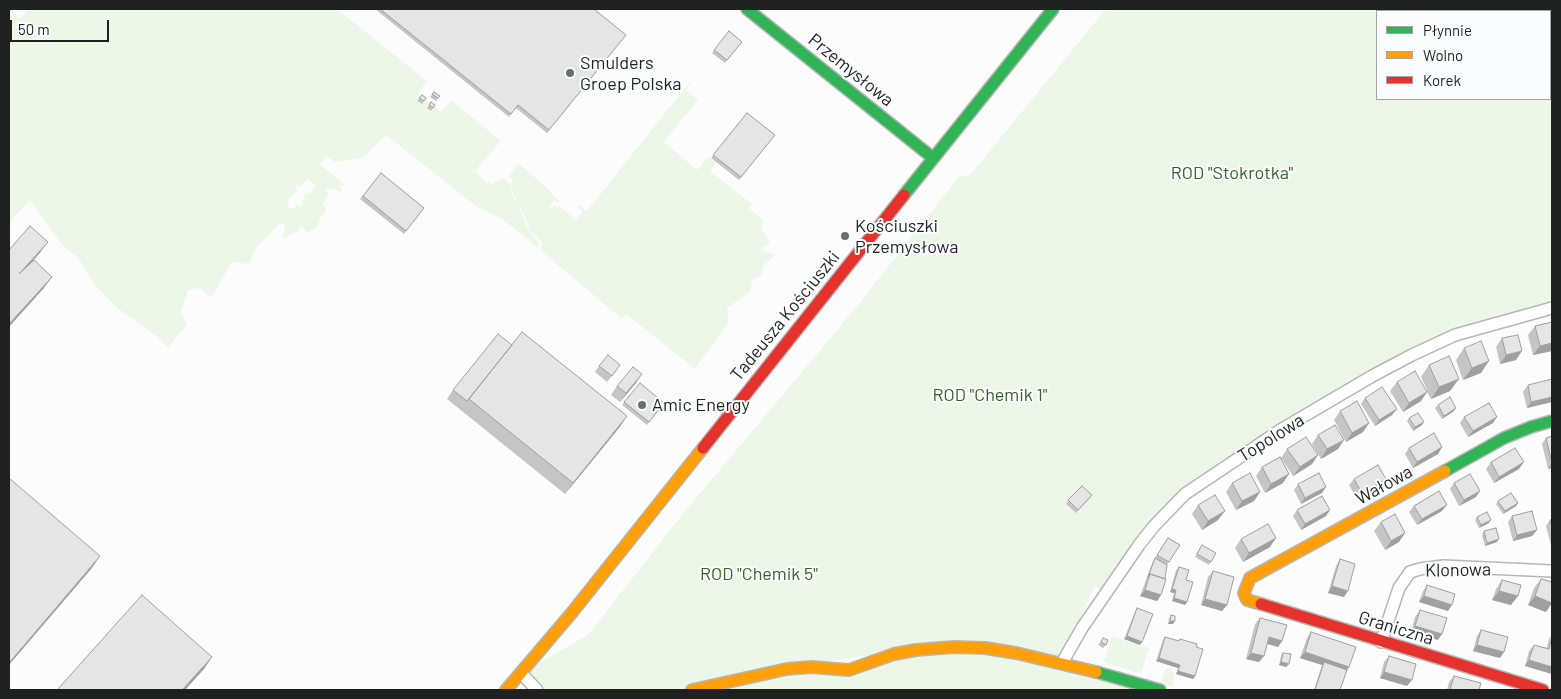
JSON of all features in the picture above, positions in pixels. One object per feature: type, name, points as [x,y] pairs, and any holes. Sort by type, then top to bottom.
[{"type":"street","name":"Przemysłowa","points":[[747,9],[933,158]]},
{"type":"street","name":"Tadeusza Kościuszki","points":[[506,690],[570,615],[1053,9]]},
{"type":"street","name":"Topolowa","points":[[1062,663],[1082,628],[1139,545],[1154,526],[1185,494],[1282,428],[1412,355],[1455,335],[1552,308]]},
{"type":"street","name":"Wałowa","points":[[1244,593],[1250,578],[1504,438],[1552,421]]},
{"type":"street","name":"Klonowa","points":[[1381,642],[1399,588],[1410,572],[1443,566],[1552,571]]},
{"type":"street","name":"Graniczna","points":[[1244,593],[1247,600],[1543,690]]},
{"type":"street","points":[[692,690],[759,674],[799,667],[849,670],[894,654],[935,648],[985,648],[1016,652],[1160,690]]},
{"type":"street","points":[[521,673],[537,690]]},
{"type":"green space","points":[[9,9],[20,19],[28,9],[337,9],[427,81],[418,93],[441,112],[451,100],[501,141],[475,171],[487,184],[489,181],[492,184],[505,179],[510,184],[514,199],[517,201],[512,191],[511,183],[513,180],[509,176],[519,164],[544,185],[559,201],[557,203],[554,200],[549,208],[552,208],[554,205],[556,208],[558,205],[576,220],[583,213],[577,206],[579,205],[587,211],[692,81],[686,90],[698,100],[664,142],[697,170],[708,157],[716,163],[710,171],[752,204],[749,208],[764,221],[761,227],[770,243],[760,250],[776,254],[763,266],[761,276],[752,280],[750,292],[727,308],[729,322],[695,369],[626,314],[622,319],[540,250],[542,247],[541,241],[530,231],[518,203],[528,230],[539,243],[538,248],[501,218],[477,207],[386,135],[363,158],[335,162],[326,156],[320,164],[346,186],[339,185],[342,190],[341,192],[327,188],[326,191],[329,193],[323,205],[326,208],[325,213],[317,227],[306,233],[303,227],[298,232],[283,238],[285,226],[283,223],[279,224],[255,249],[249,264],[232,262],[211,298],[200,288],[188,290],[181,312],[187,325],[168,347],[155,335],[116,307],[93,283],[79,259],[62,245],[30,200],[9,223]],"holes":[[[309,179],[316,188],[312,188],[310,194],[305,193],[302,206],[296,205],[294,209],[289,208],[287,205],[290,197],[297,192],[295,185],[297,183],[298,187]]]},
{"type":"green space","points":[[1106,9],[1552,9],[1552,308],[1455,335],[1374,375],[1172,507],[1109,595],[1095,586],[1060,661],[1016,653],[894,652],[801,665],[681,690],[545,690],[536,680],[521,673],[588,635],[681,516],[858,305],[960,175],[964,177],[971,174]]},
{"type":"green space","points":[[1112,636],[1149,648],[1141,674],[1104,662]]},
{"type":"green space","points":[[980,649],[1143,690],[704,690],[877,663]]},
{"type":"green space","points":[[1168,668],[1172,670],[1175,677],[1172,687],[1160,684],[1165,670]]},
{"type":"building","points":[[380,9],[594,9],[626,35],[549,130],[518,105],[511,114]]},
{"type":"building","points":[[729,31],[742,42],[727,60],[714,50]]},
{"type":"building","points":[[434,92],[440,96],[438,98],[432,94]]},
{"type":"building","points":[[422,95],[426,98],[424,101],[419,98]]},
{"type":"building","points":[[431,102],[435,105],[433,108],[429,105]]},
{"type":"building","points":[[747,113],[775,135],[741,177],[713,155]]},
{"type":"building","points":[[381,173],[424,208],[406,231],[363,196]]},
{"type":"building","points":[[30,226],[48,242],[19,274],[34,260],[52,277],[9,324],[9,250]]},
{"type":"building","points":[[1552,322],[1552,343],[1540,346],[1535,326]]},
{"type":"building","points":[[522,332],[627,416],[573,483],[469,399]]},
{"type":"building","points":[[498,334],[512,345],[467,401],[453,390]]},
{"type":"building","points":[[1518,335],[1522,351],[1506,355],[1502,338]]},
{"type":"building","points":[[1481,341],[1489,361],[1472,368],[1464,348]]},
{"type":"building","points":[[608,355],[620,365],[612,376],[599,366]]},
{"type":"building","points":[[1449,356],[1459,379],[1439,387],[1429,365]]},
{"type":"building","points":[[633,367],[642,374],[626,393],[617,386]]},
{"type":"building","points":[[1415,371],[1427,392],[1409,403],[1397,382]]},
{"type":"building","points":[[1552,379],[1552,397],[1531,402],[1528,385]]},
{"type":"building","name":"Amic Energy","points":[[640,383],[664,403],[649,422],[624,402]]},
{"type":"building","points":[[1382,387],[1397,409],[1379,420],[1365,398]]},
{"type":"building","points":[[1450,397],[1456,408],[1444,416],[1438,405]]},
{"type":"building","points":[[1357,401],[1369,423],[1352,433],[1340,411]]},
{"type":"building","points":[[1489,403],[1497,417],[1473,431],[1464,417]]},
{"type":"building","points":[[1418,413],[1424,422],[1415,427],[1409,418]]},
{"type":"building","points":[[1335,425],[1344,440],[1327,449],[1318,435]]},
{"type":"building","points":[[1434,433],[1442,447],[1417,462],[1409,448]]},
{"type":"building","points":[[1552,436],[1552,463],[1546,438]]},
{"type":"building","points":[[1306,437],[1318,455],[1300,467],[1287,449]]},
{"type":"building","points":[[1515,448],[1524,462],[1499,477],[1491,462]]},
{"type":"building","points":[[1280,457],[1289,474],[1271,484],[1262,467]]},
{"type":"building","points":[[1378,465],[1386,479],[1362,493],[1354,479]]},
{"type":"building","points":[[1250,473],[1260,492],[1242,501],[1232,483]]},
{"type":"building","points":[[1319,473],[1326,487],[1305,498],[1298,484]]},
{"type":"building","points":[[1470,474],[1480,491],[1464,500],[1454,483]]},
{"type":"building","points":[[9,478],[100,556],[9,663]]},
{"type":"building","points":[[1082,486],[1092,495],[1078,510],[1068,500]]},
{"type":"building","points":[[1439,491],[1447,505],[1422,519],[1414,506]]},
{"type":"building","points":[[1511,493],[1518,503],[1505,511],[1498,501]]},
{"type":"building","points":[[1215,495],[1225,511],[1208,521],[1198,505]]},
{"type":"building","points":[[1322,496],[1330,510],[1305,524],[1297,510]]},
{"type":"building","points":[[1532,511],[1537,530],[1517,535],[1512,516]]},
{"type":"building","points":[[1487,512],[1491,520],[1481,525],[1477,517]]},
{"type":"building","points":[[1395,514],[1405,533],[1391,541],[1381,522]]},
{"type":"building","points":[[1268,524],[1276,538],[1249,553],[1241,539]]},
{"type":"building","points":[[1496,528],[1499,539],[1487,543],[1484,531]]},
{"type":"building","points":[[1168,538],[1180,545],[1169,562],[1157,555]]},
{"type":"building","points":[[1202,545],[1216,553],[1211,562],[1197,554]]},
{"type":"building","points":[[1155,558],[1167,565],[1165,579],[1150,574],[1148,577]]},
{"type":"building","points":[[1340,559],[1355,564],[1348,591],[1332,586]]},
{"type":"building","points":[[1179,567],[1189,570],[1186,580],[1193,582],[1187,602],[1174,598],[1176,590],[1172,589]]},
{"type":"building","points":[[1213,571],[1234,577],[1227,605],[1205,599]]},
{"type":"building","points":[[1150,574],[1166,579],[1161,595],[1145,590]]},
{"type":"building","points":[[1541,579],[1552,582],[1552,603],[1535,596]]},
{"type":"building","points":[[1502,580],[1521,585],[1518,596],[1499,591]]},
{"type":"building","points":[[1427,585],[1455,594],[1452,605],[1424,596]]},
{"type":"building","points":[[142,595],[212,657],[182,690],[57,690]]},
{"type":"building","points":[[1137,608],[1153,614],[1142,642],[1127,636]]},
{"type":"building","points":[[1420,610],[1447,618],[1442,634],[1415,626]]},
{"type":"building","points":[[1171,615],[1175,616],[1175,621],[1170,621]]},
{"type":"building","points":[[1260,618],[1287,625],[1282,641],[1269,637],[1264,656],[1251,653]]},
{"type":"building","points":[[1481,630],[1508,637],[1504,652],[1477,645]]},
{"type":"building","points":[[1311,632],[1356,647],[1349,667],[1305,652]]},
{"type":"building","points":[[1165,637],[1197,644],[1196,647],[1203,649],[1195,676],[1178,671],[1180,665],[1159,658]]},
{"type":"building","points":[[1552,637],[1552,667],[1529,660],[1534,645],[1549,649]]},
{"type":"building","points":[[1103,638],[1108,640],[1106,645],[1101,642]]},
{"type":"building","points":[[1283,653],[1291,654],[1289,664],[1281,662]]},
{"type":"building","points":[[1389,656],[1416,664],[1412,680],[1384,672]]},
{"type":"building","points":[[1324,662],[1347,670],[1340,690],[1315,690]]},
{"type":"building","points":[[1454,676],[1481,683],[1479,690],[1450,690]]},
{"type":"traffic: fast","points":[[747,9],[933,158]]},
{"type":"traffic: fast","points":[[904,195],[1053,9]]},
{"type":"traffic: fast","points":[[1445,471],[1504,438],[1552,421]]},
{"type":"traffic: fast","points":[[1096,672],[1160,690]]},
{"type":"traffic: slow","points":[[506,690],[570,615],[703,448]]},
{"type":"traffic: slow","points":[[1261,604],[1247,600],[1244,593],[1250,578],[1445,471]]},
{"type":"traffic: slow","points":[[692,690],[787,669],[811,667],[849,670],[894,654],[954,647],[985,648],[1016,653],[1096,672]]},
{"type":"traffic: jam","points":[[703,448],[904,195]]},
{"type":"traffic: jam","points":[[1261,604],[1543,690]]},
{"type":"place","name":"Smulders Groep Polska","points":[[570,73]]},
{"type":"place","name":"Kościuszki Przemysłowa","points":[[845,236]]},
{"type":"place","name":"Amic Energy","points":[[642,405]]},
{"type":"park label","name":"ROD \"Stokrotka\"","points":[[1232,173]]},
{"type":"park label","name":"ROD \"Chemik 1\"","points":[[990,395]]},
{"type":"park label","name":"ROD \"Chemik 5\"","points":[[759,574]]}]
